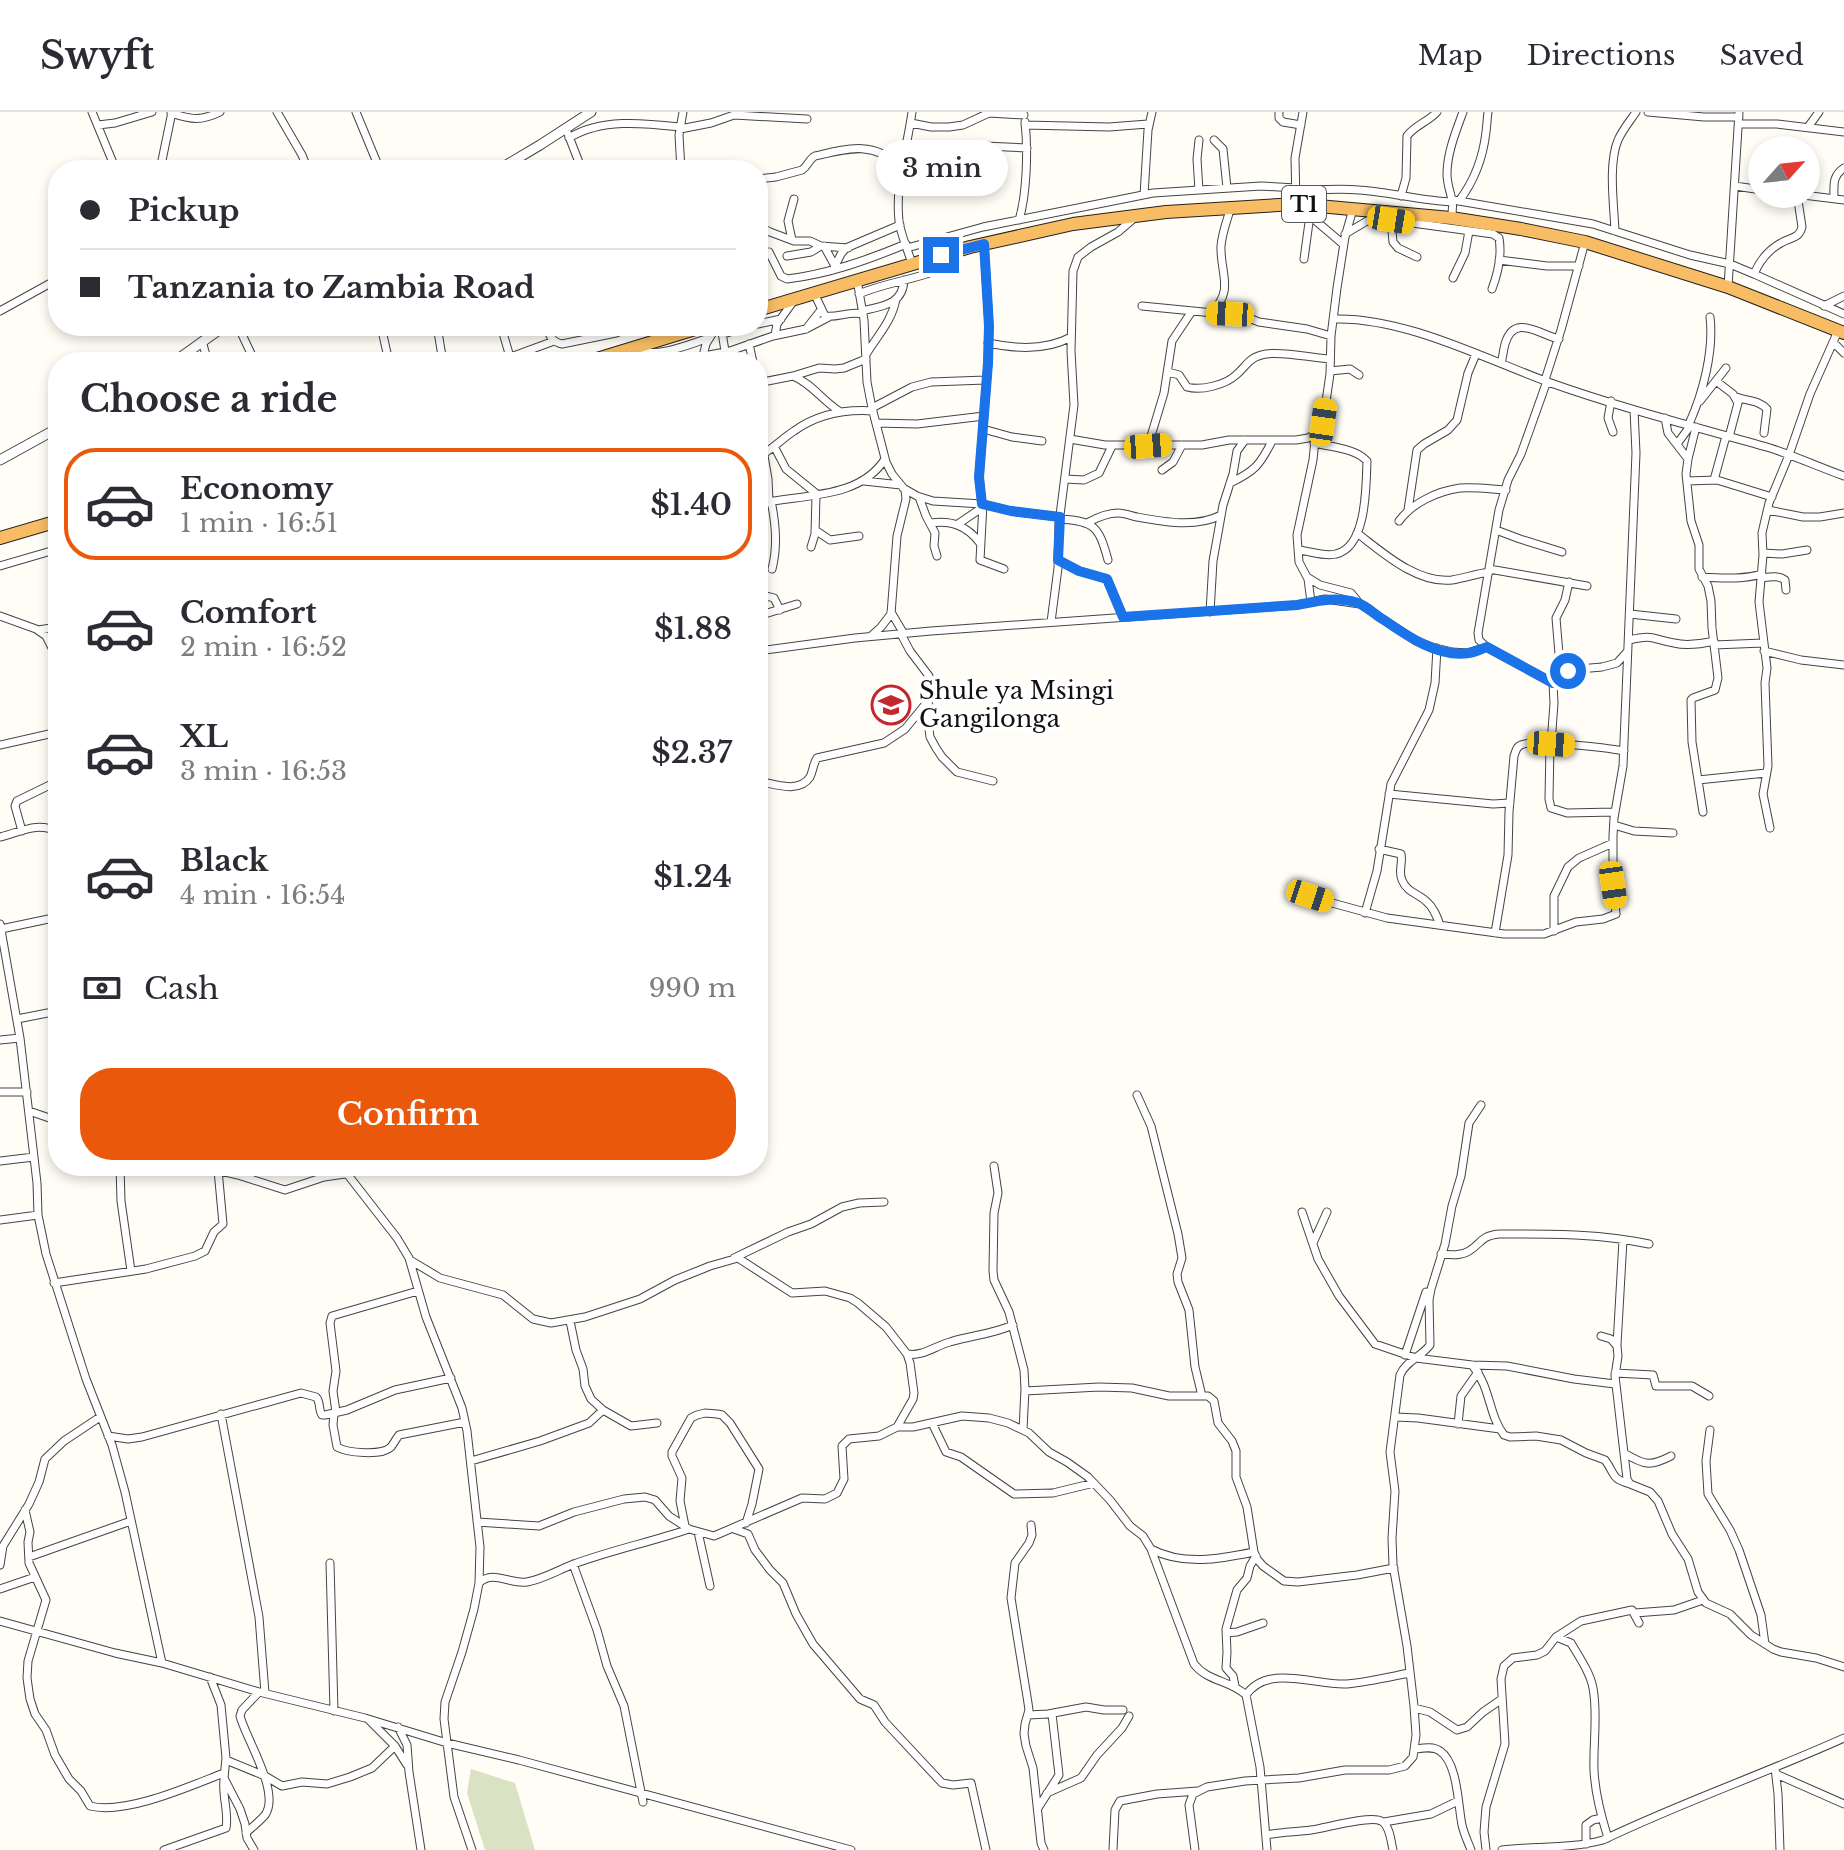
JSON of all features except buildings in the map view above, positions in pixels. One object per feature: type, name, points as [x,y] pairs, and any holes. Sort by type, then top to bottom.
[{"type":"highway","name":"T1","points":[[768,307],[984,244],[1073,224],[1231,207],[1296,194],[1353,208],[1451,218],[1585,242],[1728,287],[1838,335]]},
{"type":"highway","points":[[619,352],[667,336]]},
{"type":"highway","points":[[0,538],[48,524]]},
{"type":"street","points":[[92,112],[112,160]]},
{"type":"street","points":[[98,125],[152,112]]},
{"type":"street","points":[[162,160],[171,113],[197,120],[220,112]]},
{"type":"street","points":[[277,112],[304,160]]},
{"type":"street","points":[[356,112],[376,160]]},
{"type":"street","points":[[568,133],[591,112]]},
{"type":"street","points":[[680,160],[683,112]]},
{"type":"street","points":[[912,112],[901,168],[900,225],[912,264]]},
{"type":"street","points":[[1146,112],[1149,124]]},
{"type":"street","points":[[1144,195],[1152,112]]},
{"type":"street","points":[[1279,112],[1283,122],[1301,125]]},
{"type":"street","points":[[1303,112],[1295,158],[1296,194],[1310,215],[1343,244]]},
{"type":"street","points":[[1401,196],[1406,178],[1407,136],[1437,112]]},
{"type":"street","points":[[1455,201],[1447,179],[1448,161],[1463,112]]},
{"type":"street","points":[[1451,218],[1455,201],[1474,179],[1479,166],[1488,112]]},
{"type":"street","points":[[1615,231],[1615,150],[1636,112]]},
{"type":"street","points":[[1648,112],[1724,115],[1754,124],[1844,132]]},
{"type":"street","points":[[1754,124],[1755,112]]},
{"type":"street","points":[[1808,127],[1819,112]]},
{"type":"street","points":[[911,123],[949,127],[963,125],[989,113],[1023,114],[1027,148],[1019,220]]},
{"type":"street","points":[[517,160],[568,133],[591,127],[626,124],[680,128],[734,115],[764,114],[807,119]]},
{"type":"street","points":[[1728,287],[1739,118]]},
{"type":"street","points":[[1025,125],[1109,127],[1149,124]]},
{"type":"street","points":[[568,133],[578,160]]},
{"type":"street","points":[[1199,140],[1199,190]]},
{"type":"street","points":[[1214,140],[1223,149],[1227,188]]},
{"type":"street","points":[[984,146],[1027,148]]},
{"type":"street","points":[[768,178],[802,170],[815,156],[858,147],[886,154],[901,168],[926,176],[948,176]]},
{"type":"street","points":[[1834,198],[1835,178],[1844,168]]},
{"type":"street","points":[[769,252],[781,276],[787,279],[983,227],[1144,195],[1261,186],[1296,194],[1333,189],[1362,190],[1432,201],[1455,201],[1570,220],[1615,231],[1730,264],[1844,314]]},
{"type":"street","points":[[1735,186],[1748,188]]},
{"type":"street","points":[[1820,197],[1844,200]]},
{"type":"street","points":[[776,267],[787,256],[793,240],[788,221],[794,199]]},
{"type":"street","points":[[1211,313],[1224,295],[1226,283],[1221,243],[1231,207]]},
{"type":"street","points":[[1070,439],[1112,446],[1202,445],[1229,440],[1296,440],[1320,431],[1330,371],[1331,336],[1343,244],[1353,208]]},
{"type":"street","points":[[1754,274],[1768,251],[1802,232],[1798,208]]},
{"type":"street","points":[[1051,622],[1074,405],[1071,337],[1073,271],[1078,257],[1118,232],[1138,215]]},
{"type":"street","points":[[1304,259],[1310,215]]},
{"type":"street","points":[[1345,234],[1367,221],[1383,219],[1497,235],[1501,244],[1492,289]]},
{"type":"street","points":[[1391,220],[1393,242],[1398,248],[1417,257]]},
{"type":"street","points":[[834,268],[848,248],[900,225]]},
{"type":"street","points":[[768,231],[793,240],[848,248]]},
{"type":"street","points":[[1453,278],[1465,253],[1469,231]]},
{"type":"street","points":[[1553,683],[1487,647],[1479,640],[1478,633],[1499,510],[1546,381],[1585,242]]},
{"type":"street","points":[[984,244],[988,343],[979,477],[983,505],[980,560],[1004,569]]},
{"type":"street","points":[[787,256],[811,252],[822,246]]},
{"type":"street","points":[[822,246],[834,268]]},
{"type":"street","points":[[1499,260],[1579,266]]},
{"type":"street","points":[[859,294],[943,268]]},
{"type":"street","points":[[857,280],[872,410],[885,459],[902,486],[919,497],[933,501],[983,505],[1087,523],[1099,531],[1108,560]]},
{"type":"street","points":[[721,352],[806,329],[829,317],[886,305],[902,294],[904,280]]},
{"type":"street","points":[[0,311],[48,285]]},
{"type":"street","points":[[814,293],[821,310],[829,317]]},
{"type":"street","points":[[1824,306],[1844,296]]},
{"type":"street","points":[[775,335],[777,324],[795,299]]},
{"type":"street","points":[[768,382],[819,368],[844,368],[866,357],[886,327],[896,299]]},
{"type":"street","points":[[1335,305],[1349,319]]},
{"type":"street","points":[[1142,306],[1244,316],[1259,322],[1331,336]]},
{"type":"street","points":[[806,329],[821,310]]},
{"type":"street","points":[[1148,446],[1164,393],[1172,341],[1192,311]]},
{"type":"street","points":[[1703,812],[1692,742],[1691,700],[1710,693],[1717,687],[1718,678],[1711,601],[1708,586],[1699,569],[1699,545],[1691,521],[1687,481],[1692,425],[1711,341],[1710,317]]},
{"type":"street","points":[[768,322],[781,319]]},
{"type":"street","points":[[1334,319],[1377,322],[1417,333],[1546,381],[1789,455],[1844,476]]},
{"type":"street","points":[[1501,363],[1506,342],[1513,330],[1519,327],[1559,339]]},
{"type":"street","points":[[1838,335],[1844,353]]},
{"type":"street","points":[[1770,828],[1763,794],[1768,766],[1767,668],[1759,602],[1762,533],[1810,394],[1838,335]]},
{"type":"street","points":[[187,352],[210,336]]},
{"type":"street","points":[[551,336],[554,341]]},
{"type":"street","points":[[524,352],[554,341],[562,344],[601,336]]},
{"type":"street","points":[[632,348],[655,352],[697,336]]},
{"type":"street","points":[[722,336],[725,351]]},
{"type":"street","points":[[749,336],[751,352]]},
{"type":"street","points":[[988,343],[1042,347],[1060,344],[1071,337]]},
{"type":"street","points":[[202,341],[205,352]]},
{"type":"street","points":[[1168,372],[1179,375],[1187,387],[1196,389],[1226,381],[1249,360],[1267,354],[1330,359]]},
{"type":"street","points":[[1408,510],[1417,450],[1448,430],[1457,420],[1468,373],[1476,354]]},
{"type":"street","points":[[1697,404],[1726,368]]},
{"type":"street","points":[[1330,371],[1350,369],[1359,375]]},
{"type":"street","points":[[793,376],[808,384],[839,411]]},
{"type":"street","points":[[768,452],[794,430],[818,418],[839,411],[872,410],[921,384],[986,380]]},
{"type":"street","points":[[1716,381],[1736,397],[1765,406],[1764,433]]},
{"type":"street","points":[[1714,480],[1737,409],[1736,397]]},
{"type":"street","points":[[1611,401],[1608,418],[1613,432]]},
{"type":"street","points":[[1292,892],[1365,913],[1495,933],[1544,934],[1576,922],[1616,914],[1613,843],[1624,751],[1636,453],[1634,410]]},
{"type":"street","points":[[876,423],[917,424],[984,416]]},
{"type":"street","points":[[1665,418],[1668,433],[1688,459]]},
{"type":"street","points":[[1677,444],[1692,425]]},
{"type":"street","points":[[983,429],[1042,441]]},
{"type":"street","points":[[1311,602],[1298,550],[1299,522],[1313,460],[1315,433]]},
{"type":"street","points":[[0,460],[48,434]]},
{"type":"street","points":[[1210,612],[1213,561],[1221,515],[1237,451],[1245,440]]},
{"type":"street","points":[[1230,483],[1255,469],[1272,441]]},
{"type":"street","points":[[1298,550],[1339,554],[1357,533],[1364,515],[1367,461],[1356,453],[1314,443]]},
{"type":"street","points":[[1162,470],[1173,462],[1182,445]]},
{"type":"street","points":[[1065,479],[1084,480],[1099,473],[1112,446]]},
{"type":"street","points":[[775,448],[786,469],[817,495]]},
{"type":"street","points":[[768,502],[845,488],[862,481],[877,470],[885,459]]},
{"type":"street","points":[[1687,481],[1714,480],[1772,497]]},
{"type":"street","points":[[862,481],[902,486]]},
{"type":"street","points":[[871,636],[891,612],[896,546],[906,499],[902,486]]},
{"type":"street","points":[[1399,521],[1408,510],[1458,489],[1506,490]]},
{"type":"street","points":[[811,547],[817,495]]},
{"type":"street","points":[[919,497],[935,533],[937,556]]},
{"type":"street","points":[[958,524],[983,505]]},
{"type":"street","points":[[768,509],[776,538],[772,569]]},
{"type":"street","points":[[1768,510],[1803,517],[1844,513]]},
{"type":"street","points":[[1087,523],[1098,517],[1119,513],[1179,523],[1200,523],[1221,515]]},
{"type":"street","points":[[931,523],[958,524],[980,543]]},
{"type":"street","points":[[815,530],[830,540],[859,536]]},
{"type":"street","points":[[1496,530],[1562,552]]},
{"type":"street","points":[[1357,533],[1403,567],[1434,579],[1450,580],[1489,570],[1587,586]]},
{"type":"street","points":[[1763,553],[1807,550]]},
{"type":"street","points":[[0,566],[48,552]]},
{"type":"street","points":[[1058,560],[1079,571],[1107,579],[1123,617]]},
{"type":"street","points":[[1307,577],[1320,585],[1351,593],[1360,604]]},
{"type":"street","points":[[1702,577],[1783,578],[1786,590]]},
{"type":"street","points":[[1569,582],[1556,618],[1559,654],[1553,683],[1549,799],[1551,808],[1567,813],[1615,812]]},
{"type":"street","points":[[768,596],[774,598],[780,610]]},
{"type":"street","points":[[768,650],[871,636],[1297,605],[1325,599],[1360,604],[1416,641],[1437,648],[1467,653],[1487,647]]},
{"type":"street","points":[[768,613],[797,604]]},
{"type":"street","points":[[891,612],[910,651],[929,676],[930,737],[942,757],[957,772],[993,781]]},
{"type":"street","points":[[1630,614],[1676,619]]},
{"type":"street","points":[[0,619],[38,630],[48,640]]},
{"type":"street","points":[[38,630],[48,628]]},
{"type":"street","points":[[1629,640],[1651,636],[1681,644],[1764,647],[1801,660],[1844,665]]},
{"type":"street","points":[[1365,913],[1377,871],[1391,784],[1429,710],[1435,683],[1437,648]]},
{"type":"street","points":[[1556,671],[1602,667],[1617,663],[1628,652]]},
{"type":"street","points":[[768,783],[794,787],[802,785],[817,758],[884,743],[905,729],[928,701]]},
{"type":"street","points":[[0,745],[48,734]]},
{"type":"street","points":[[1495,933],[1508,855],[1515,751],[1524,744],[1550,744],[1624,751]]},
{"type":"street","points":[[1397,772],[1401,795]]},
{"type":"street","points":[[1698,780],[1766,773]]},
{"type":"street","points":[[22,831],[15,806],[17,801],[48,786]]},
{"type":"street","points":[[1389,794],[1510,803]]},
{"type":"street","points":[[1614,825],[1634,831],[1673,833]]},
{"type":"street","points":[[0,837],[33,826],[48,828]]},
{"type":"street","points":[[1554,931],[1554,896],[1568,867],[1574,861],[1613,843]]},
{"type":"street","points":[[1379,849],[1401,854],[1402,882],[1411,893],[1430,904],[1440,925]]},
{"type":"street","points":[[48,920],[1,930],[20,1038],[38,1215],[54,1283],[112,1445],[162,1663]]},
{"type":"street","points":[[17,1019],[48,1013]]},
{"type":"street","points":[[0,1040],[20,1038]]},
{"type":"street","points":[[0,1092],[27,1092]]},
{"type":"street","points":[[1137,1095],[1151,1126],[1178,1234],[1182,1258],[1177,1274],[1189,1310],[1195,1367],[1202,1396]]},
{"type":"street","points":[[1113,1850],[1115,1810],[1120,1801],[1198,1791],[1232,1782],[1299,1778],[1345,1770],[1399,1768],[1410,1762],[1416,1735],[1407,1646],[1394,1568],[1395,1491],[1390,1452],[1400,1375],[1403,1367],[1430,1345],[1429,1300],[1461,1176],[1469,1123],[1481,1105]]},
{"type":"street","points":[[29,1111],[48,1118]]},
{"type":"street","points":[[0,1161],[34,1157]]},
{"type":"street","points":[[994,1166],[998,1193],[994,1213],[993,1271],[1013,1325],[1024,1370],[1023,1430]]},
{"type":"street","points":[[120,1176],[131,1271]]},
{"type":"street","points":[[54,1283],[131,1271],[205,1251],[214,1232],[223,1224],[219,1176]]},
{"type":"street","points":[[241,1176],[285,1190],[327,1176]]},
{"type":"street","points":[[348,1176],[409,1258],[465,1422],[480,1547],[479,1583],[466,1638],[445,1702],[444,1719],[454,1797],[472,1850]]},
{"type":"street","points":[[409,1258],[440,1278],[503,1295],[533,1319],[551,1323],[570,1321],[640,1299],[675,1280],[734,1258],[842,1207],[884,1202]]},
{"type":"street","points":[[1302,1212],[1318,1259],[1339,1296],[1375,1344],[1416,1358],[1475,1369],[1507,1366],[1615,1384]]},
{"type":"street","points":[[1313,1243],[1327,1212]]},
{"type":"street","points":[[0,1220],[38,1215]]},
{"type":"street","points":[[1441,1254],[1468,1252],[1488,1235],[1551,1233],[1649,1244]]},
{"type":"street","points":[[1623,1240],[1615,1384],[1626,1475],[1630,1484]]},
{"type":"street","points":[[734,1258],[792,1293],[825,1291],[850,1298],[886,1327],[907,1354],[910,1363],[913,1399],[897,1427]]},
{"type":"street","points":[[1405,1355],[1430,1280],[1437,1269]]},
{"type":"street","points":[[418,1291],[332,1316],[330,1323],[336,1375],[333,1425],[337,1447],[356,1453],[386,1451],[399,1435],[465,1422]]},
{"type":"street","points":[[570,1321],[587,1394],[603,1410],[634,1426],[657,1423]]},
{"type":"street","points":[[907,1354],[919,1354],[946,1343],[995,1333],[1013,1325]]},
{"type":"street","points":[[1601,1336],[1611,1339],[1617,1346]]},
{"type":"street","points":[[1458,1424],[1461,1396],[1475,1369]]},
{"type":"street","points":[[1475,1369],[1485,1383],[1504,1435],[1561,1440],[1605,1460],[1617,1481],[1650,1492],[1658,1501],[1672,1534],[1688,1559],[1698,1592],[1706,1603],[1734,1617],[1751,1635],[1781,1652],[1844,1667]]},
{"type":"street","points":[[1615,1373],[1652,1375],[1656,1386],[1692,1386],[1709,1396]]},
{"type":"street","points":[[108,1436],[128,1439],[142,1437],[301,1393],[316,1397],[322,1415],[335,1413],[395,1390],[451,1378]]},
{"type":"street","points":[[1025,1391],[1118,1387],[1169,1396],[1208,1396],[1214,1401],[1218,1423],[1236,1451],[1236,1477],[1247,1507],[1255,1554],[1263,1566],[1284,1581],[1298,1582],[1394,1568]]},
{"type":"street","points":[[471,1461],[589,1423],[603,1410]]},
{"type":"street","points":[[687,1527],[680,1501],[683,1481],[672,1452],[691,1418],[705,1413],[722,1415],[730,1423],[759,1469],[745,1523]]},
{"type":"street","points":[[221,1414],[262,1639],[262,1692],[242,1710],[240,1716],[265,1776],[267,1810],[246,1833]]},
{"type":"street","points":[[477,1522],[539,1526],[574,1512],[645,1497],[655,1500],[669,1516],[687,1527],[714,1536],[802,1498],[825,1499],[837,1493],[844,1479],[841,1449],[849,1439],[879,1436],[897,1427],[913,1427],[962,1416],[1008,1423],[1023,1430],[1094,1483],[1130,1526],[1143,1536],[1151,1549],[1194,1664],[1208,1677],[1235,1686],[1246,1695],[1254,1727],[1267,1850]]},
{"type":"street","points":[[0,1565],[3,1546],[39,1482],[45,1459],[64,1441],[100,1417]]},
{"type":"street","points":[[1395,1417],[1500,1429]]},
{"type":"street","points":[[932,1423],[946,1452],[961,1457],[1014,1494],[1053,1493],[1094,1483]]},
{"type":"street","points":[[1710,1430],[1706,1461],[1708,1494],[1739,1550],[1761,1615],[1765,1644]]},
{"type":"street","points":[[1624,1453],[1645,1464],[1671,1456]]},
{"type":"street","points":[[25,1510],[30,1532],[29,1563],[46,1600],[35,1631],[27,1673],[33,1710],[46,1730],[61,1766],[90,1806],[127,1806],[224,1776]]},
{"type":"street","points":[[29,1557],[131,1521]]},
{"type":"street","points":[[1031,1525],[1029,1543],[1015,1563],[1011,1598],[1028,1703],[1024,1734],[1033,1768],[1044,1850]]},
{"type":"street","points":[[479,1583],[490,1576],[527,1582],[687,1527]]},
{"type":"street","points":[[734,1529],[748,1534],[755,1550],[783,1583],[809,1637],[860,1699],[874,1705],[885,1722],[942,1783],[971,1783],[986,1850]]},
{"type":"street","points":[[698,1532],[710,1586]]},
{"type":"street","points":[[1151,1549],[1195,1560],[1255,1554]]},
{"type":"street","points":[[1235,1686],[1233,1676],[1226,1668],[1226,1633],[1237,1590],[1247,1578],[1255,1554]]},
{"type":"street","points":[[330,1563],[334,1711]]},
{"type":"street","points":[[573,1564],[607,1666],[624,1706],[643,1802]]},
{"type":"street","points":[[0,1589],[35,1577]]},
{"type":"street","points":[[1486,1850],[1486,1807],[1505,1744],[1501,1679],[1508,1661],[1545,1651],[1556,1637],[1581,1621],[1632,1610],[1635,1613],[1659,1613],[1703,1600]]},
{"type":"street","points":[[1635,1613],[1639,1623]]},
{"type":"street","points":[[0,1621],[851,1850]]},
{"type":"street","points":[[1226,1633],[1263,1623]]},
{"type":"street","points":[[1556,1637],[1571,1643],[1593,1688],[1594,1772],[1608,1838]]},
{"type":"street","points":[[1246,1695],[1252,1686],[1269,1680],[1285,1678],[1346,1684],[1409,1673]]},
{"type":"street","points":[[164,1850],[226,1828],[226,1760],[221,1705],[210,1677]]},
{"type":"street","points":[[1414,1708],[1430,1712],[1457,1730],[1467,1727],[1502,1699]]},
{"type":"street","points":[[1028,1715],[1086,1707],[1126,1713],[1122,1728],[1081,1778],[1047,1793]]},
{"type":"street","points":[[1037,1809],[1059,1775],[1052,1714]]},
{"type":"street","points":[[367,1719],[395,1746],[409,1769]]},
{"type":"street","points":[[398,1727],[407,1745],[421,1850]]},
{"type":"street","points":[[1502,1850],[1592,1846],[1691,1801],[1775,1771],[1844,1738]]},
{"type":"street","points":[[226,1760],[282,1786],[302,1782],[334,1783],[372,1768],[395,1746]]},
{"type":"street","points":[[1415,1749],[1427,1747],[1442,1752],[1450,1765],[1462,1826],[1471,1850]]},
{"type":"street","points":[[1775,1771],[1844,1804]]},
{"type":"street","points":[[1775,1771],[1780,1850]]},
{"type":"street","points":[[224,1776],[240,1809],[247,1838],[254,1850]]},
{"type":"street","points":[[1195,1850],[1189,1805],[1190,1799],[1198,1791]]},
{"type":"street","points":[[1266,1835],[1431,1814],[1458,1801]]},
{"type":"street","points":[[1592,1846],[1586,1825],[1602,1818]]},
{"type":"street","points":[[1384,1822],[1393,1850]]},
{"type":"green space","points":[[471,1769],[515,1783],[535,1850],[485,1850],[467,1793]]},
{"type":"place","name":"Shule ya Msingi Gangilonga","points":[[891,705]]},
{"type":"route","points":[[941,255],[984,244],[989,326],[979,477],[982,504],[1060,517],[1058,560],[1079,571],[1107,579],[1123,617],[1297,605],[1325,599],[1345,600],[1360,604],[1416,641],[1432,647],[1467,653],[1487,647],[1553,683],[1556,671],[1568,671]]}]
